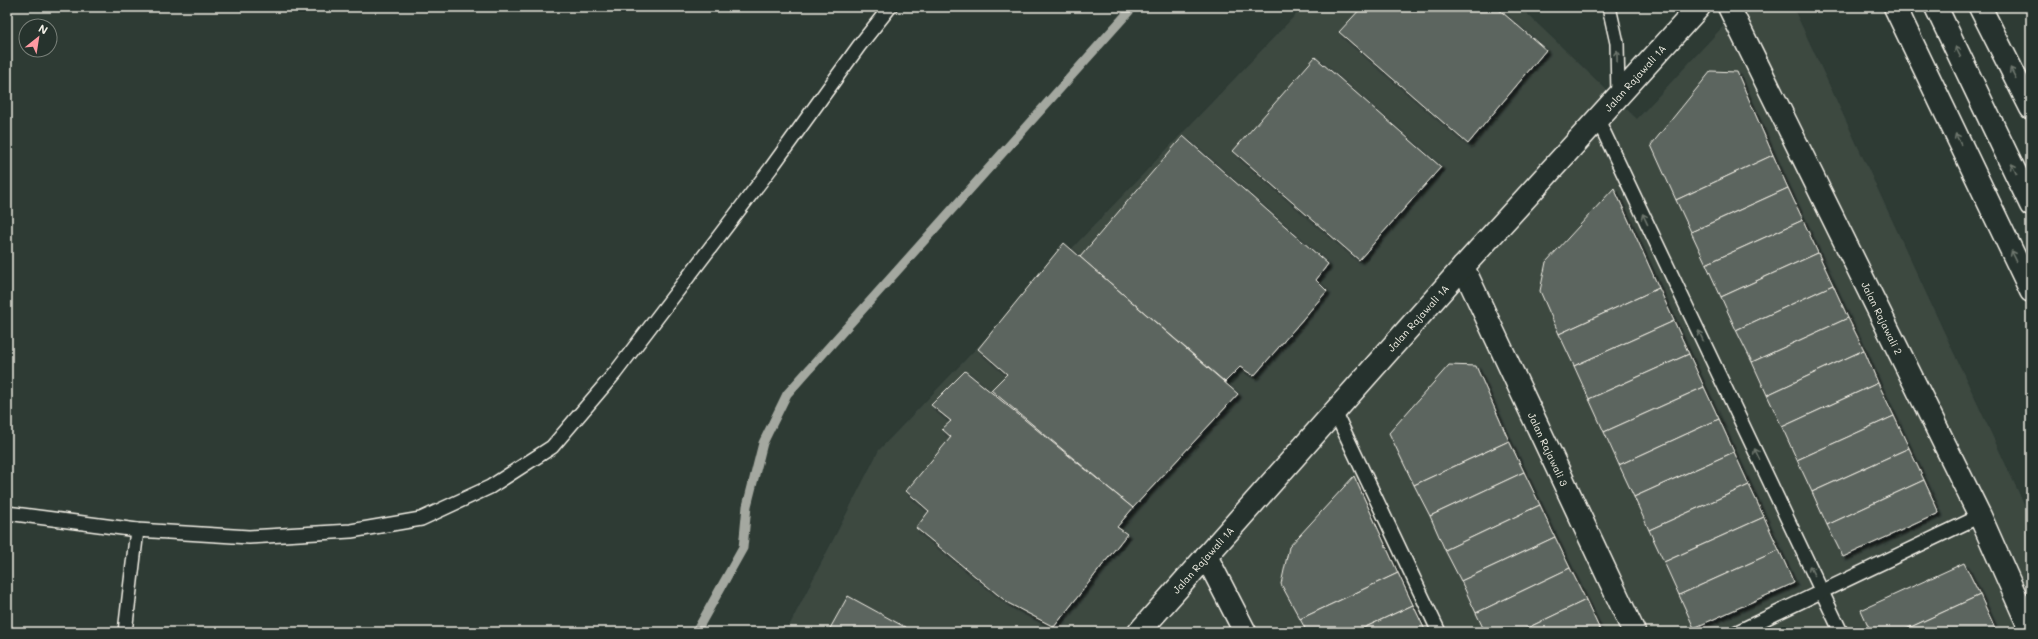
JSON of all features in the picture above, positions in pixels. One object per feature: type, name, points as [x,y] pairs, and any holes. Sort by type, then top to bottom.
[{"type":"main road","name":"Jalan Rajawali 1A","points":[[1139,632],[1463,267],[1699,7]]},
{"type":"main road","name":"Jalan Rajawali 2","points":[[1729,7],[1980,516],[2031,631]]},
{"type":"main road","points":[[1895,7],[2031,291]]},
{"type":"main road","points":[[1936,7],[2031,205]]},
{"type":"main road","points":[[1980,7],[2031,108]]},
{"type":"main road","name":"Jalan Rajawali 3","points":[[1463,267],[1634,632]]},
{"type":"main road","points":[[1206,556],[1245,632]]},
{"type":"lane","points":[[7,513],[137,530],[249,537],[351,531],[421,519],[490,488],[552,446],[615,373],[681,288],[859,46],[890,7]]},
{"type":"lane","points":[[1608,7],[1617,43],[1618,95]]},
{"type":"lane","points":[[1598,120],[1841,632]]},
{"type":"lane","points":[[1334,412],[1439,632]]},
{"type":"lane","points":[[1736,632],[1980,516]]},
{"type":"lane","points":[[125,632],[137,530]]},
{"type":"shaded area","points":[[1303,7],[1520,7],[1637,119],[1741,7],[1793,7],[2031,519],[2031,632],[786,632],[879,450]]},
{"type":"building","points":[[1362,7],[1496,7],[1546,50],[1468,144],[1339,32]]},
{"type":"building","points":[[1315,57],[1441,167],[1359,260],[1233,151]]},
{"type":"building","points":[[1711,71],[1737,72],[1773,155],[1676,200],[1651,145]]},
{"type":"building","points":[[1183,136],[1328,264],[1316,280],[1327,291],[1254,376],[1240,367],[1225,382],[1080,257]]},
{"type":"building","points":[[1773,155],[1788,188],[1691,232],[1676,200]]},
{"type":"building","points":[[1614,188],[1659,288],[1559,334],[1540,291],[1546,262]]},
{"type":"building","points":[[1788,188],[1803,220],[1706,264],[1691,232]]},
{"type":"building","points":[[1803,220],[1818,253],[1721,297],[1706,264]]},
{"type":"building","points":[[1064,243],[1238,394],[1133,508],[991,390],[1007,374],[978,349]]},
{"type":"building","points":[[1818,253],[1833,285],[1736,330],[1721,297]]},
{"type":"building","points":[[1833,285],[1848,318],[1752,362],[1736,330]]},
{"type":"building","points":[[1659,288],[1674,321],[1574,366],[1559,334]]},
{"type":"building","points":[[1848,318],[1864,350],[1767,395],[1752,362]]},
{"type":"building","points":[[1674,321],[1689,354],[1589,399],[1574,366]]},
{"type":"building","points":[[1864,350],[1878,383],[1782,427],[1767,395]]},
{"type":"building","points":[[1689,354],[1704,387],[1604,432],[1589,399]]},
{"type":"building","points":[[1449,365],[1476,366],[1509,441],[1414,485],[1389,433]]},
{"type":"building","points":[[965,371],[1133,508],[1117,527],[1127,534],[1054,627],[1008,603],[916,528],[929,511],[906,491],[951,437],[942,429],[951,421],[931,405]]},
{"type":"building","points":[[1878,383],[1894,416],[1797,460],[1782,427]]},
{"type":"building","points":[[1704,387],[1719,419],[1619,465],[1604,432]]},
{"type":"building","points":[[1894,416],[1909,448],[1812,492],[1797,460]]},
{"type":"building","points":[[1719,419],[1734,452],[1634,497],[1619,465]]},
{"type":"building","points":[[1509,441],[1524,472],[1430,516],[1414,485]]},
{"type":"building","points":[[1909,448],[1924,480],[1827,525],[1812,492]]},
{"type":"building","points":[[1734,452],[1749,485],[1649,530],[1634,497]]},
{"type":"building","points":[[1524,472],[1540,505],[1445,550],[1430,516]]},
{"type":"building","points":[[1354,476],[1398,573],[1300,619],[1281,584],[1289,547]]},
{"type":"building","points":[[1924,480],[1939,513],[1843,557],[1827,525]]},
{"type":"building","points":[[1749,485],[1764,517],[1664,562],[1649,530]]},
{"type":"building","points":[[1540,505],[1555,537],[1461,581],[1445,550]]},
{"type":"building","points":[[1764,517],[1779,550],[1679,595],[1664,562]]},
{"type":"building","points":[[1555,537],[1570,568],[1476,613],[1461,581]]},
{"type":"building","points":[[1779,550],[1794,583],[1694,628],[1679,595]]},
{"type":"building","points":[[1964,563],[1980,595],[1900,632],[1871,632],[1861,610]]},
{"type":"building","points":[[1570,568],[1586,600],[1519,632],[1485,632],[1476,613]]},
{"type":"building","points":[[1398,573],[1413,605],[1355,632],[1307,632],[1300,619]]},
{"type":"building","points":[[1980,595],[1995,628],[1986,632],[1900,632]]},
{"type":"building","points":[[848,596],[914,632],[828,632]]},
{"type":"building","points":[[1586,600],[1601,632],[1519,632]]},
{"type":"building","points":[[1413,605],[1426,632],[1355,632]]},
{"type":"waterway","points":[[696,632],[743,548],[747,506],[763,443],[787,394],[1133,7]]}]
